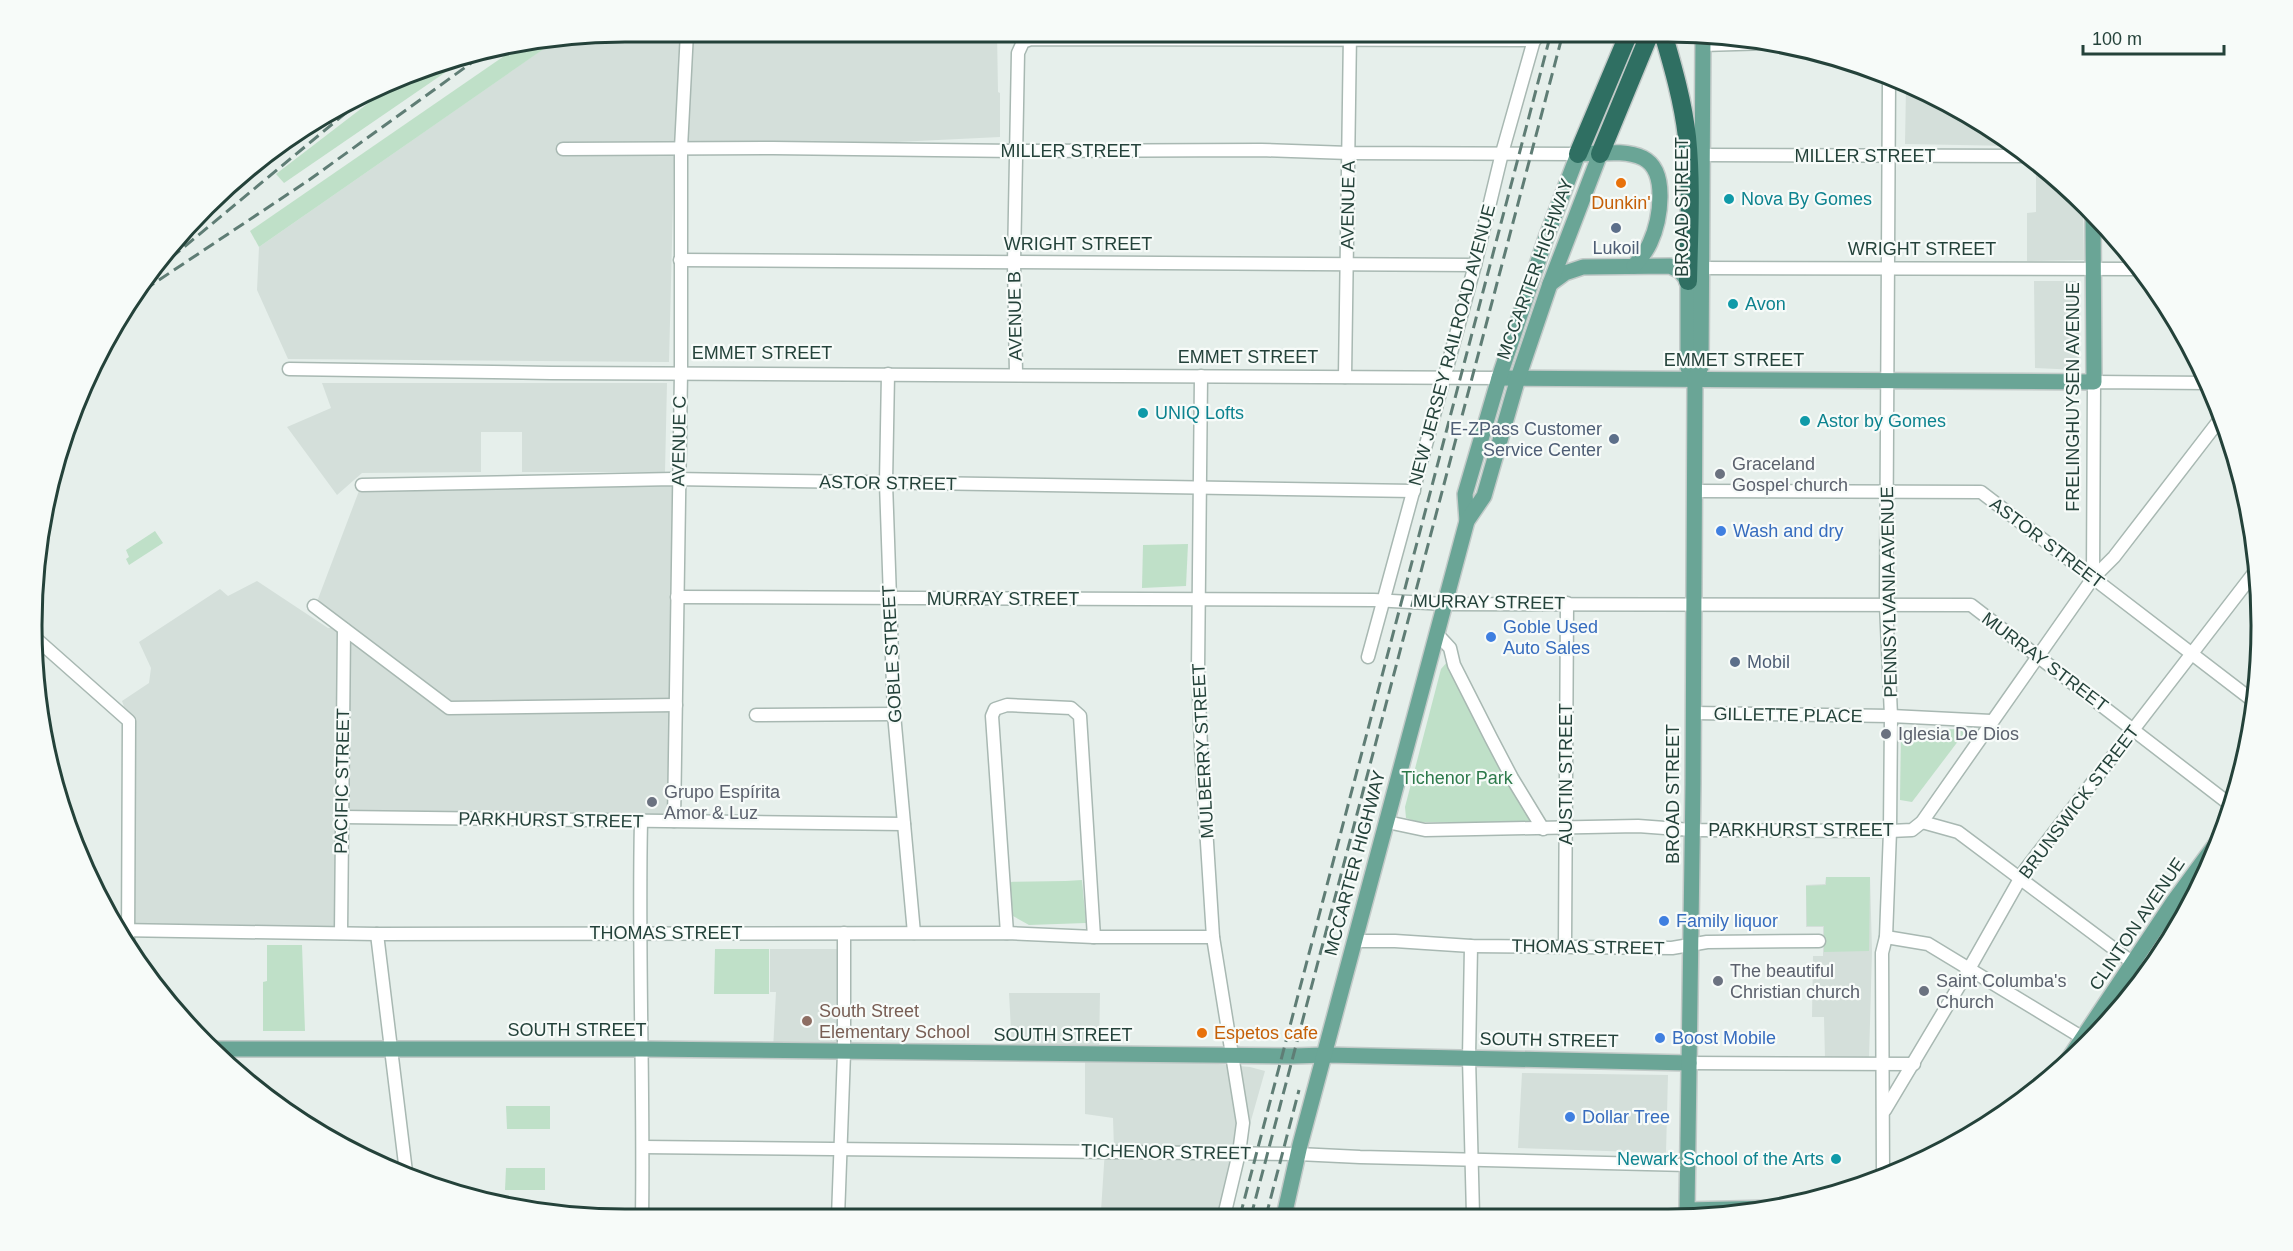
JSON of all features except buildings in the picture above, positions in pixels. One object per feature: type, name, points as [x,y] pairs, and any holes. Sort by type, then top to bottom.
[{"type":"highway","name":"MCCARTER HIGHWAY","points":[[1578,153],[1625,42]]},
{"type":"highway","name":"MCCARTER HIGHWAY","points":[[1600,154],[1646,42]]},
{"type":"highway","points":[[1666,42],[1687,136],[1688,281]]},
{"type":"main road","name":"BROAD STREET","points":[[1687,1208],[1695,379],[1701,367],[1703,43]]},
{"type":"main road","points":[[1578,153],[1626,154],[1642,157],[1654,167],[1659,176],[1660,185],[1654,231],[1647,250],[1634,266]]},
{"type":"main road","name":"MCCARTER HIGHWAY","points":[[1286,1209],[1298,1154],[1467,521],[1465,494],[1499,378],[1546,238],[1578,153]]},
{"type":"main road","name":"MCCARTER HIGHWAY","points":[[1467,521],[1484,496],[1518,378],[1600,154]]},
{"type":"main road","name":"FRELINGHUYSEN AVENUE","points":[[2093,227],[2094,382]]},
{"type":"main road","points":[[1551,284],[1572,269],[1583,267],[1670,266],[1680,271],[1688,281]]},
{"type":"main road","name":"BROAD STREET","points":[[1688,281],[1688,368],[1695,379]]},
{"type":"main road","name":"EMMET STREET","points":[[1499,378],[2094,382]]},
{"type":"main road","name":"CLINTON AVENUE","points":[[2087,1030],[2198,868]]},
{"type":"main road","name":"SOUTH STREET","points":[[224,1048],[642,1049],[1231,1056],[1326,1054],[1689,1063]]},
{"type":"street","name":"AVENUE C","points":[[674,821],[681,372],[681,148],[686,42]]},
{"type":"street","name":"AVENUE B","points":[[1016,374],[1014,263],[1018,53],[1024,42]]},
{"type":"street","name":"AVENUE A","points":[[1345,377],[1350,42]]},
{"type":"street","name":"NEW JERSEY RAILROAD AVENUE","points":[[1368,657],[1445,378],[1502,153],[1533,42]]},
{"type":"street","name":"PENNSYLVANIA AVENUE","points":[[1883,1168],[1882,953],[1886,937],[1891,716],[1886,604],[1889,85]]},
{"type":"street","name":"MILLER STREET","points":[[563,149],[1578,153]]},
{"type":"street","name":"MILLER STREET","points":[[1701,155],[2014,156]]},
{"type":"street","name":"WRIGHT STREET","points":[[680,260],[1475,265]]},
{"type":"street","name":"WRIGHT STREET","points":[[1702,268],[2129,269]]},
{"type":"street","name":"EMMET STREET","points":[[289,369],[398,372],[1499,378]]},
{"type":"street","name":"GOBLE STREET","points":[[888,374],[886,483],[894,714],[914,933]]},
{"type":"street","name":"MULBERRY STREET","points":[[1201,376],[1200,719],[1213,937],[1243,1123],[1239,1153]]},
{"type":"street","name":"EMMET STREET","points":[[2094,382],[2198,382]]},
{"type":"street","name":"FRELINGHUYSEN AVENUE","points":[[2093,578],[2094,382]]},
{"type":"street","points":[[2133,963],[1958,832],[1922,822],[2093,578],[2114,557],[2215,425]]},
{"type":"street","name":"ASTOR STREET","points":[[362,485],[678,479],[1414,491]]},
{"type":"street","name":"ASTOR STREET","points":[[1694,491],[1981,492],[2247,696]]},
{"type":"street","name":"BRUNSWICK STREET","points":[[1884,1111],[1914,1064],[2020,879],[2133,728],[2249,579]]},
{"type":"street","name":"MURRAY STREET","points":[[676,597],[1383,600],[1445,604],[1971,605],[2224,800]]},
{"type":"street","name":"AUSTIN STREET","points":[[1566,945],[1567,603]]},
{"type":"street","points":[[314,606],[449,708],[675,705]]},
{"type":"street","name":"PACIFIC STREET","points":[[341,933],[344,629]]},
{"type":"street","points":[[1438,635],[1450,648],[1454,665],[1491,738],[1543,829]]},
{"type":"street","points":[[42,644],[129,721],[124,924]]},
{"type":"street","points":[[1007,933],[992,716],[995,709],[1007,705],[1071,708],[1080,716],[1094,937]]},
{"type":"street","name":"GILLETTE PLACE","points":[[1693,713],[1891,716],[1991,721]]},
{"type":"street","points":[[756,715],[894,714]]},
{"type":"street","name":"PARKHURST STREET","points":[[342,817],[904,824]]},
{"type":"street","points":[[641,821],[639,933],[642,1209]]},
{"type":"street","name":"PARKHURST STREET","points":[[1387,822],[1425,830],[1638,826],[1692,830],[1890,831],[1912,830],[1922,822]]},
{"type":"street","name":"THOMAS STREET","points":[[128,930],[377,934],[1007,933],[1094,937],[1213,937]]},
{"type":"street","points":[[838,1209],[844,1053],[844,933]]},
{"type":"street","points":[[377,934],[405,1166]]},
{"type":"street","points":[[1886,937],[1928,944],[2081,1037]]},
{"type":"street","name":"THOMAS STREET","points":[[1356,941],[1471,946],[1566,945],[1672,948],[1707,942],[1819,941]]},
{"type":"street","points":[[1471,946],[1469,1058],[1473,1209]]},
{"type":"street","name":"SOUTH STREET","points":[[1689,1063],[1914,1064]]},
{"type":"street","name":"TICHENOR STREET","points":[[643,1147],[1298,1154],[1688,1165]]},
{"type":"street","points":[[1226,1209],[1239,1153]]},
{"type":"shaded area","points":[[626,42],[997,42],[1000,137],[773,148],[681,148],[674,163],[669,362],[288,359],[257,290],[259,247],[545,48]]},
{"type":"shaded area","points":[[1906,93],[1959,120],[2000,146],[1905,144]]},
{"type":"shaded area","points":[[2036,174],[2083,216],[2084,260],[2027,261],[2027,213],[2036,212]]},
{"type":"shaded area","points":[[2034,281],[2080,281],[2079,370],[2035,368]]},
{"type":"shaded area","points":[[322,383],[667,383],[665,472],[522,472],[522,432],[481,432],[481,472],[362,473],[337,495],[287,427],[331,408]]},
{"type":"shaded area","points":[[678,479],[674,821],[342,817],[341,933],[129,926],[129,721],[122,701],[149,683],[151,668],[139,642],[220,589],[228,596],[257,581],[328,628],[343,628],[318,599],[362,483]]},
{"type":"shaded area","points":[[1826,877],[1870,877],[1872,951],[1869,1059],[1825,1059],[1824,1017],[1812,1017],[1813,956],[1823,956],[1823,927],[1806,927],[1806,885],[1825,884]]},
{"type":"shaded area","name":"South Street Elementary School","points":[[770,949],[844,949],[837,1052],[773,1050],[776,992],[770,992]]},
{"type":"shaded area","points":[[1009,993],[1100,993],[1099,1053],[1250,1067],[1265,1071],[1226,1209],[1101,1209],[1105,1149],[1114,1149],[1113,1118],[1085,1114],[1085,1052],[1012,1049]]},
{"type":"shaded area","points":[[1522,1073],[1668,1075],[1666,1153],[1518,1148]]},
{"type":"green space","points":[[546,48],[259,247],[250,231],[507,54]]},
{"type":"green space","points":[[450,69],[284,183],[276,174],[374,99],[402,86]]},
{"type":"green space","points":[[155,531],[163,543],[129,565],[126,550]]},
{"type":"green space","points":[[1188,544],[1186,586],[1142,588],[1143,545]]},
{"type":"green space","name":"Tichenor Park","points":[[1448,661],[1503,775],[1531,819],[1529,823],[1418,822],[1406,818],[1405,807],[1441,669]]},
{"type":"green space","points":[[1964,729],[1965,732],[1912,802],[1900,800],[1901,730]]},
{"type":"green space","points":[[1826,877],[1870,877],[1869,951],[1824,952],[1824,926],[1807,926],[1806,886],[1826,885]]},
{"type":"green space","points":[[1082,880],[1086,923],[1029,925],[1013,916],[1010,882]]},
{"type":"green space","points":[[267,945],[302,945],[305,1031],[263,1031],[263,982],[267,981]]},
{"type":"green space","points":[[715,949],[769,949],[769,994],[714,994]]},
{"type":"green space","points":[[506,1106],[550,1106],[550,1129],[507,1129]]},
{"type":"green space","points":[[506,1168],[545,1168],[545,1190],[505,1190]]},
{"type":"railway","points":[[1242,1209],[1549,42]]},
{"type":"railway","points":[[1253,1209],[1561,42]]},
{"type":"railway","points":[[152,285],[309,180],[472,63]]},
{"type":"railway","points":[[178,252],[343,115]]},
{"type":"railway","points":[[1268,1209],[1299,1090]]},
{"type":"place","name":"Dunkin'","points":[[1621,183]]},
{"type":"place","name":"Nova By Gomes","points":[[1729,199]]},
{"type":"place","name":"Lukoil","points":[[1616,228]]},
{"type":"place","name":"Avon","points":[[1733,304]]},
{"type":"place","name":"UNIQ Lofts","points":[[1143,413]]},
{"type":"place","name":"Astor by Gomes","points":[[1805,421]]},
{"type":"place","name":"E-ZPass Customer Service Center","points":[[1614,439]]},
{"type":"place","name":"Graceland Gospel church","points":[[1720,474]]},
{"type":"place","name":"Wash and dry","points":[[1721,531]]},
{"type":"place","name":"Goble Used Auto Sales","points":[[1491,637]]},
{"type":"place","name":"Mobil","points":[[1735,662]]},
{"type":"place","name":"Iglesia De Dios","points":[[1886,734]]},
{"type":"place","name":"Grupo Espírita Amor & Luz","points":[[652,802]]},
{"type":"place","name":"Family liquor","points":[[1664,921]]},
{"type":"place","name":"The beautiful Christian church","points":[[1718,981]]},
{"type":"place","name":"Saint Columba's Church","points":[[1924,991]]},
{"type":"place","name":"South Street Elementary School","points":[[807,1021]]},
{"type":"place","name":"Espetos cafe","points":[[1202,1033]]},
{"type":"place","name":"Boost Mobile","points":[[1660,1038]]},
{"type":"place","name":"Dollar Tree","points":[[1570,1117]]},
{"type":"place","name":"Newark School of the Arts","points":[[1836,1159]]}]
